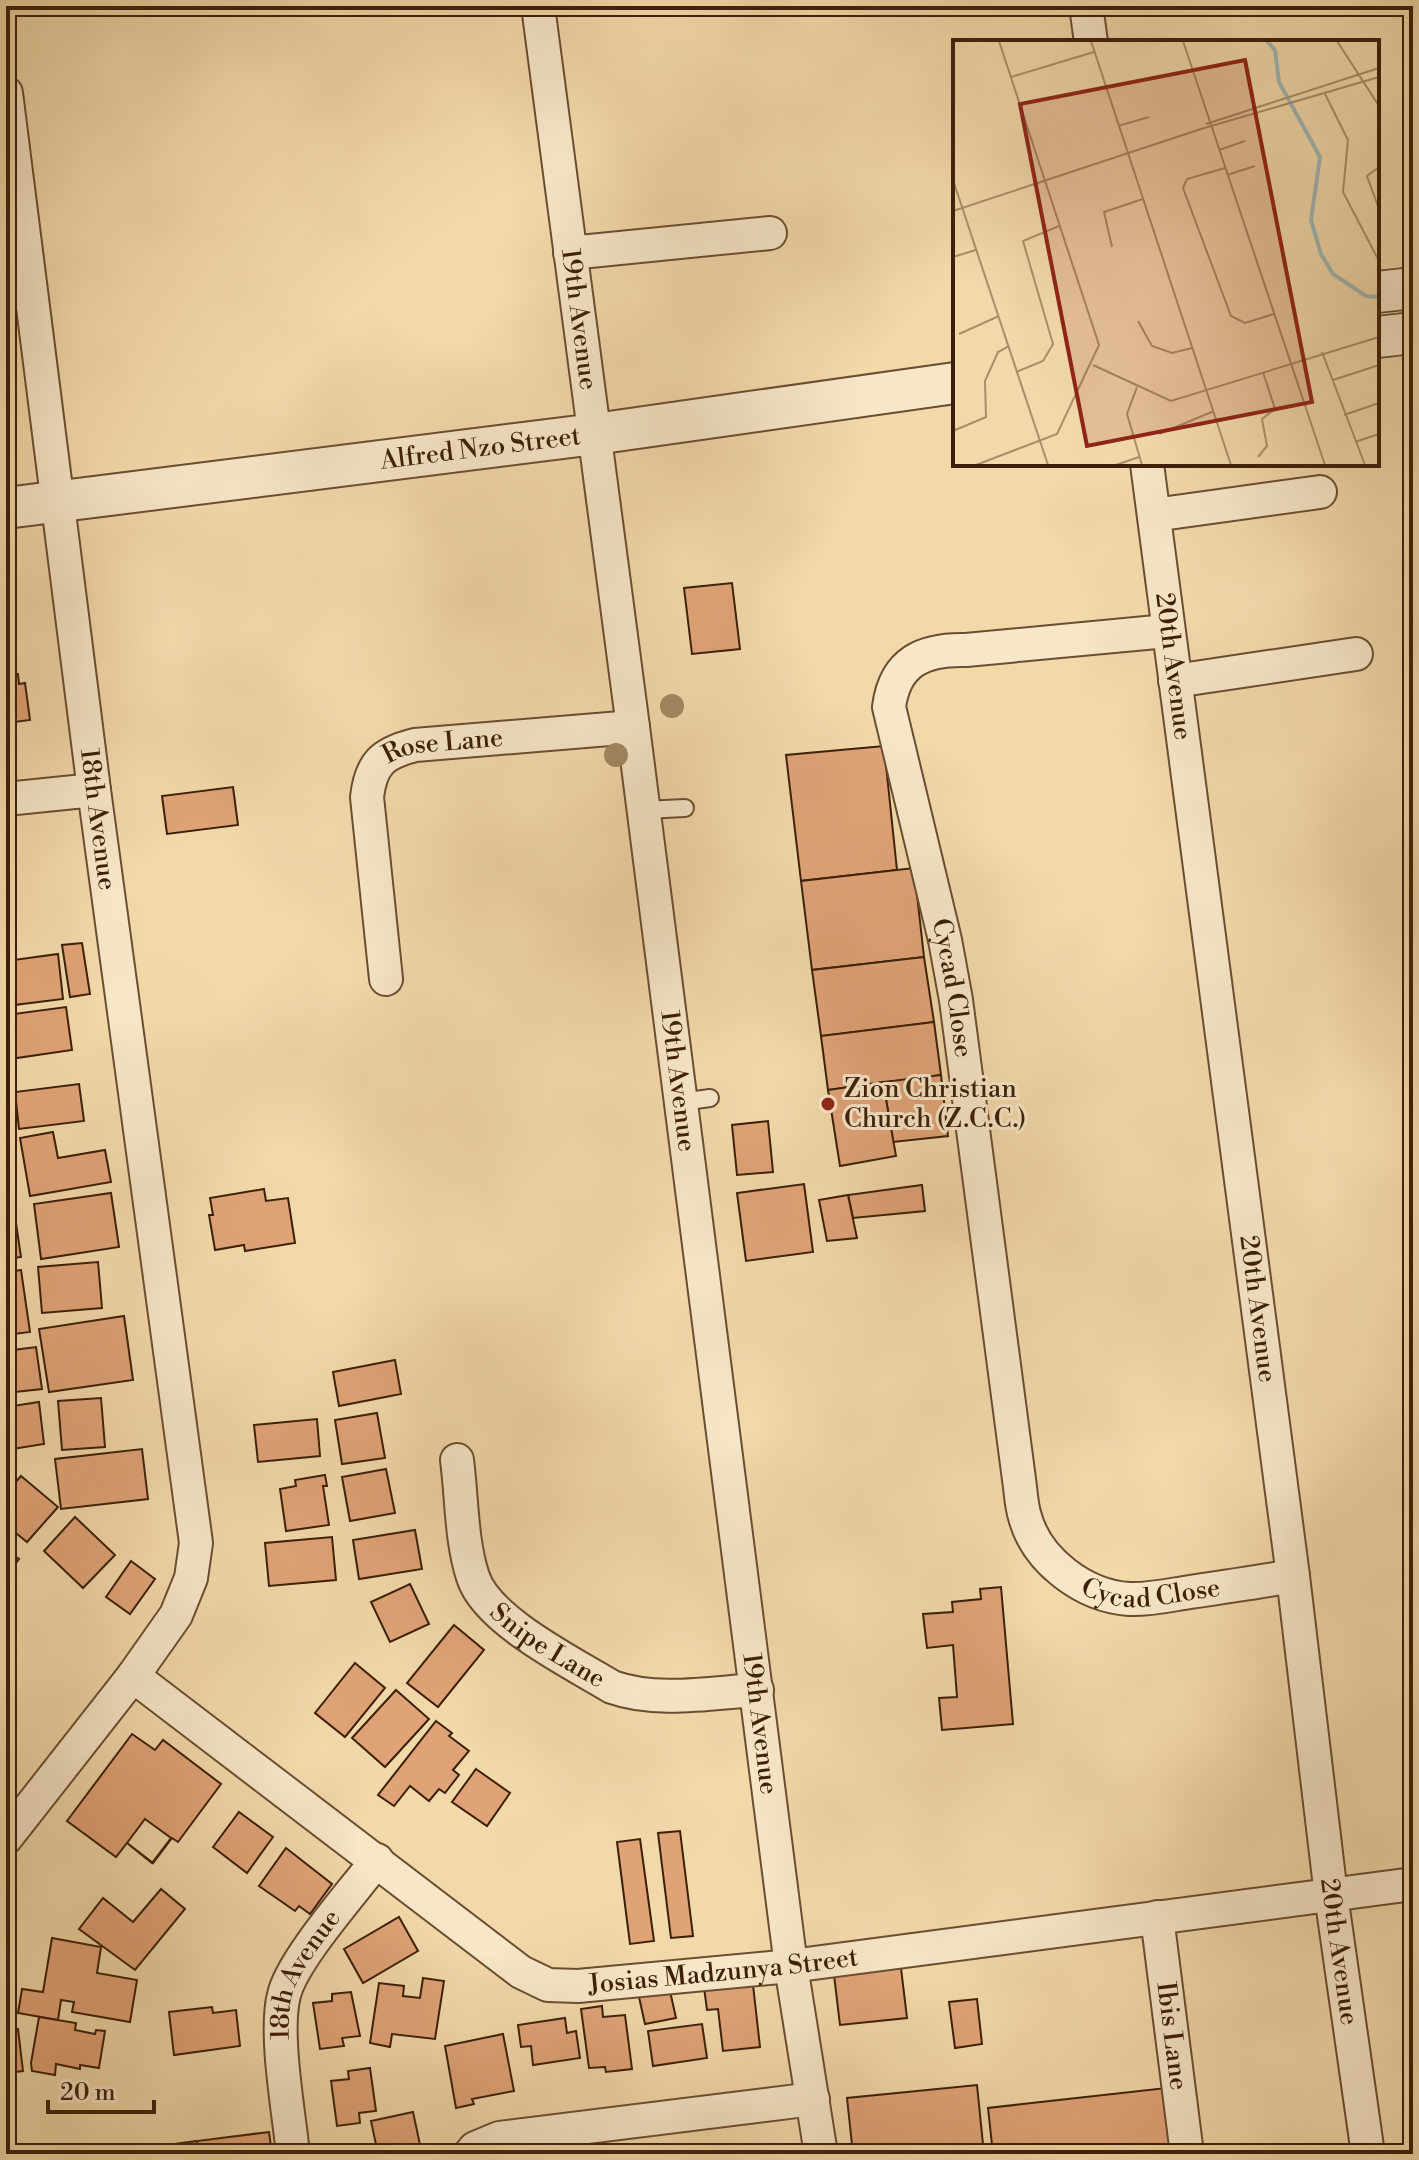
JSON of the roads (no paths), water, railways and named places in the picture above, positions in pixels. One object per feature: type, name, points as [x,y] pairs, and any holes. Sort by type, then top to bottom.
[{"type":"street","name":"19th Avenue","points":[[538,6],[644,810],[695,1100],[757,1690],[791,1966],[821,2154]]},
{"type":"street","points":[[1086,6],[1091,40]]},
{"type":"street","name":"18th Avenue","points":[[6,93],[94,790],[196,1543],[191,1578],[176,1615],[133,1676]]},
{"type":"street","points":[[570,253],[770,233]]},
{"type":"street","points":[[1379,292],[1413,288]]},
{"type":"street","points":[[1379,337],[1413,333]]},
{"type":"street","name":"Alfred Nzo Street","points":[[6,508],[595,434],[953,383]]},
{"type":"street","name":"20th Avenue","points":[[1147,466],[1293,1576],[1331,1895],[1368,2154]]},
{"type":"street","points":[[1154,515],[1320,492]]},
{"type":"street","name":"Cycad Close","points":[[1167,631],[925,654],[900,675],[891,690],[889,707],[945,940],[956,1000],[1020,1487],[1025,1517],[1033,1538],[1046,1557],[1064,1572],[1087,1588],[1107,1596],[1145,1599],[1293,1576]]},
{"type":"street","points":[[1175,681],[1356,654]]},
{"type":"street","name":"Rose Lane","points":[[386,979],[367,797],[369,781],[381,759],[396,750],[415,745],[633,727]]},
{"type":"street","points":[[6,799],[94,790]]},
{"type":"street","name":"Snipe Lane","points":[[457,1460],[473,1579],[498,1612],[515,1627],[612,1687],[626,1692],[659,1696],[757,1690]]},
{"type":"street","points":[[6,1838],[133,1676]]},
{"type":"street","name":"Josias Madzunya Street","points":[[133,1676],[521,1972],[548,1985],[578,1986],[791,1966],[1413,1884]]},
{"type":"street","name":"18th Avenue","points":[[293,2154],[281,2034],[283,1996],[299,1964],[377,1860]]},
{"type":"street","name":"Ibis Lane","points":[[1157,1917],[1187,2154]]},
{"type":"street","points":[[470,2154],[475,2148],[499,2138],[813,2099]]},
{"type":"lane","points":[[644,810],[685,808]]},
{"type":"place","name":"Zion Christian Church (Z.C.C.)","points":[[828,1104]]}]
